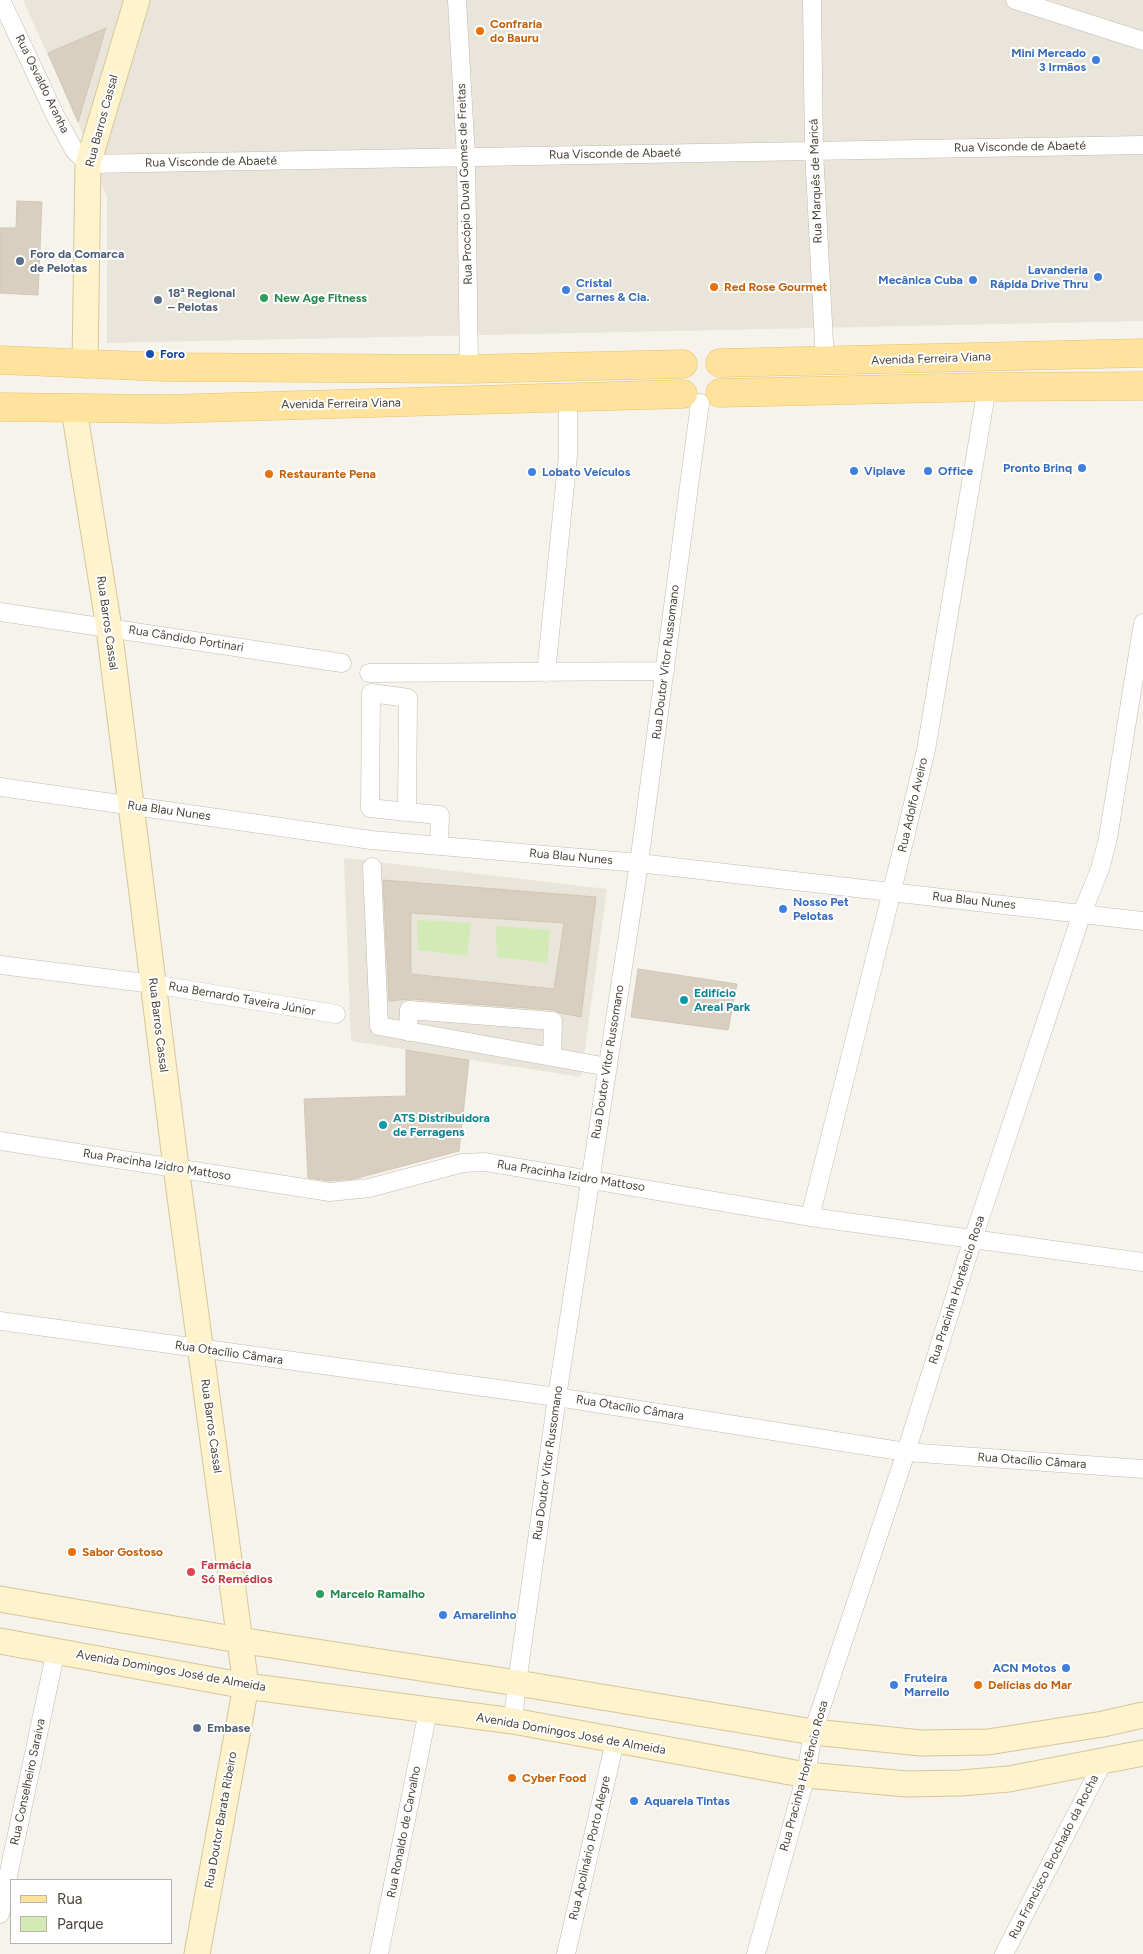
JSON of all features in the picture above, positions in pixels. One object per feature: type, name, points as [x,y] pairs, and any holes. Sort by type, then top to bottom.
[{"type":"main road","name":"Rua Barros Cassal","points":[[85,365],[88,164],[136,0]]},
{"type":"main road","name":"Avenida Ferreira Viana","points":[[720,363],[826,362],[1143,352]]},
{"type":"main road","points":[[701,355],[720,363],[725,376],[725,383],[701,397],[677,382],[682,364],[688,359],[701,355]]},
{"type":"main road","points":[[0,360],[85,365],[469,369],[682,364]]},
{"type":"main road","name":"Avenida Ferreira Viana","points":[[0,407],[166,409],[451,402],[568,396],[701,397],[987,387],[1143,386]]},
{"type":"main road","name":"Rua Barros Cassal","points":[[74,409],[109,628],[176,1167],[246,1686]]},
{"type":"main road","points":[[0,1600],[813,1732],[921,1743],[988,1742],[1103,1724],[1143,1715]]},
{"type":"main road","name":"Avenida Domingos José de Almeida","points":[[0,1640],[246,1686],[513,1721],[806,1775],[907,1784],[960,1783],[1009,1779],[1143,1753]]},
{"type":"main road","name":"Rua Doutor Barata Ribeiro","points":[[196,1954],[246,1686]]},
{"type":"street","name":"Rua Osvaldo Aranha","points":[[1,0],[55,115],[74,150],[88,164]]},
{"type":"street","name":"Rua Procópio Duval Gomes de Freitas","points":[[457,0],[466,157],[469,369]]},
{"type":"street","name":"Rua Marquês de Maricá","points":[[812,0],[814,151],[826,362]]},
{"type":"street","points":[[1015,0],[1143,41]]},
{"type":"street","name":"Rua Visconde de Abaeté","points":[[88,164],[1143,144]]},
{"type":"street","name":"Rua Adolfo Aveiro","points":[[810,1217],[926,750],[987,387]]},
{"type":"street","points":[[546,673],[568,456],[568,396]]},
{"type":"street","name":"Rua Doutor Vitor Russomano","points":[[513,1721],[516,1683],[557,1397],[640,863],[701,397]]},
{"type":"street","name":"Rua Cândido Portinari","points":[[0,612],[342,663]]},
{"type":"street","name":"Rua Pracinha Hortêncio Rosa","points":[[756,1954],[806,1775],[813,1732],[906,1452],[973,1239],[1082,913],[1100,869],[1108,838],[1143,623]]},
{"type":"street","points":[[369,673],[665,671]]},
{"type":"street","points":[[407,812],[408,698],[371,693],[370,808],[407,812],[440,815],[439,845]]},
{"type":"street","name":"Rua Blau Nunes","points":[[0,787],[371,840],[640,863],[1143,921]]},
{"type":"street","points":[[372,867],[379,1026],[608,1067]]},
{"type":"street","name":"Rua Bernardo Taveira Júnior","points":[[0,965],[153,984],[336,1014]]},
{"type":"street","points":[[408,1032],[409,1010],[553,1021],[552,1056]]},
{"type":"street","name":"Rua Pracinha Izidro Mattoso","points":[[0,1141],[330,1192],[369,1188],[463,1164],[485,1162],[590,1178],[810,1217],[1143,1262]]},
{"type":"street","name":"Rua Otacílio Câmara","points":[[0,1321],[557,1397],[906,1452],[1143,1469]]},
{"type":"street","name":"Rua Conselheiro Saraiva","points":[[0,1914],[56,1650]]},
{"type":"street","name":"Rua Ronaldo de Carvalho","points":[[379,1954],[428,1711]]},
{"type":"street","name":"Rua Apolinário Porto Alegre","points":[[566,1954],[615,1741]]},
{"type":"street","name":"Rua Francisco Brochado da Rocha","points":[[1004,1954],[1104,1760]]},
{"type":"shaded area","points":[[23,0],[1143,0],[1143,321],[107,343],[107,198],[78,122]]},
{"type":"shaded area","points":[[344,858],[607,889],[581,1077],[351,1041]]},
{"type":"green space","points":[[417,920],[471,923],[467,956],[418,950]]},
{"type":"green space","points":[[496,926],[550,930],[547,963],[497,957]]},
{"type":"building","points":[[106,28],[78,122],[48,53]]},
{"type":"building","name":"Foro da Comarca de Pelotas","points":[[17,201],[42,202],[38,295],[0,293],[0,228],[16,228]]},
{"type":"building","points":[[383,880],[596,897],[581,1017],[554,1010],[410,999],[389,1001]],"holes":[[[411,913],[564,923],[554,989],[411,974]]]},
{"type":"building","name":"Edifício Areal Park","points":[[638,969],[737,984],[728,1030],[631,1017]]},
{"type":"building","name":"ATS Distribuidora de Ferragens","points":[[406,1050],[469,1060],[459,1151],[354,1179],[330,1181],[308,1178],[304,1099],[406,1096]]},
{"type":"place","name":"Confraria do Bauru","points":[[480,31]]},
{"type":"place","name":"Mini Mercado 3 Irmãos","points":[[1096,60]]},
{"type":"place","name":"Foro da Comarca de Pelotas","points":[[20,261]]},
{"type":"place","name":"Lavanderia Rápida Drive Thru","points":[[1098,277]]},
{"type":"place","name":"Mecânica Cuba","points":[[973,280]]},
{"type":"place","name":"Red Rose Gourmet","points":[[714,287]]},
{"type":"place","name":"Cristal Carnes & Cia.","points":[[566,290]]},
{"type":"place","name":"New Age Fitness","points":[[264,298]]},
{"type":"place","name":"18ª Regional – Pelotas","points":[[158,300]]},
{"type":"place","name":"Foro","points":[[150,354]]},
{"type":"place","name":"Pronto Brinq","points":[[1082,468]]},
{"type":"place","name":"Viplave","points":[[854,471]]},
{"type":"place","name":"Office","points":[[928,471]]},
{"type":"place","name":"Lobato Veículos","points":[[532,472]]},
{"type":"place","name":"Restaurante Pena","points":[[269,474]]},
{"type":"place","name":"Nosso Pet Pelotas","points":[[783,909]]},
{"type":"place","name":"Edifício Areal Park","points":[[684,1000]]},
{"type":"place","name":"ATS Distribuidora de Ferragens","points":[[383,1125]]},
{"type":"place","name":"Sabor Gostoso","points":[[72,1552]]},
{"type":"place","name":"Farmácia Só Remédios","points":[[191,1572]]},
{"type":"place","name":"Marcelo Ramalho","points":[[320,1594]]},
{"type":"place","name":"Amarelinho","points":[[443,1615]]},
{"type":"place","name":"ACN Motos","points":[[1066,1668]]},
{"type":"place","name":"Fruteira Marreilo","points":[[894,1685]]},
{"type":"place","name":"Delícias do Mar","points":[[978,1685]]},
{"type":"place","name":"Embase","points":[[197,1728]]},
{"type":"place","name":"Cyber Food","points":[[512,1778]]},
{"type":"place","name":"Aquarela Tintas","points":[[634,1801]]}]
